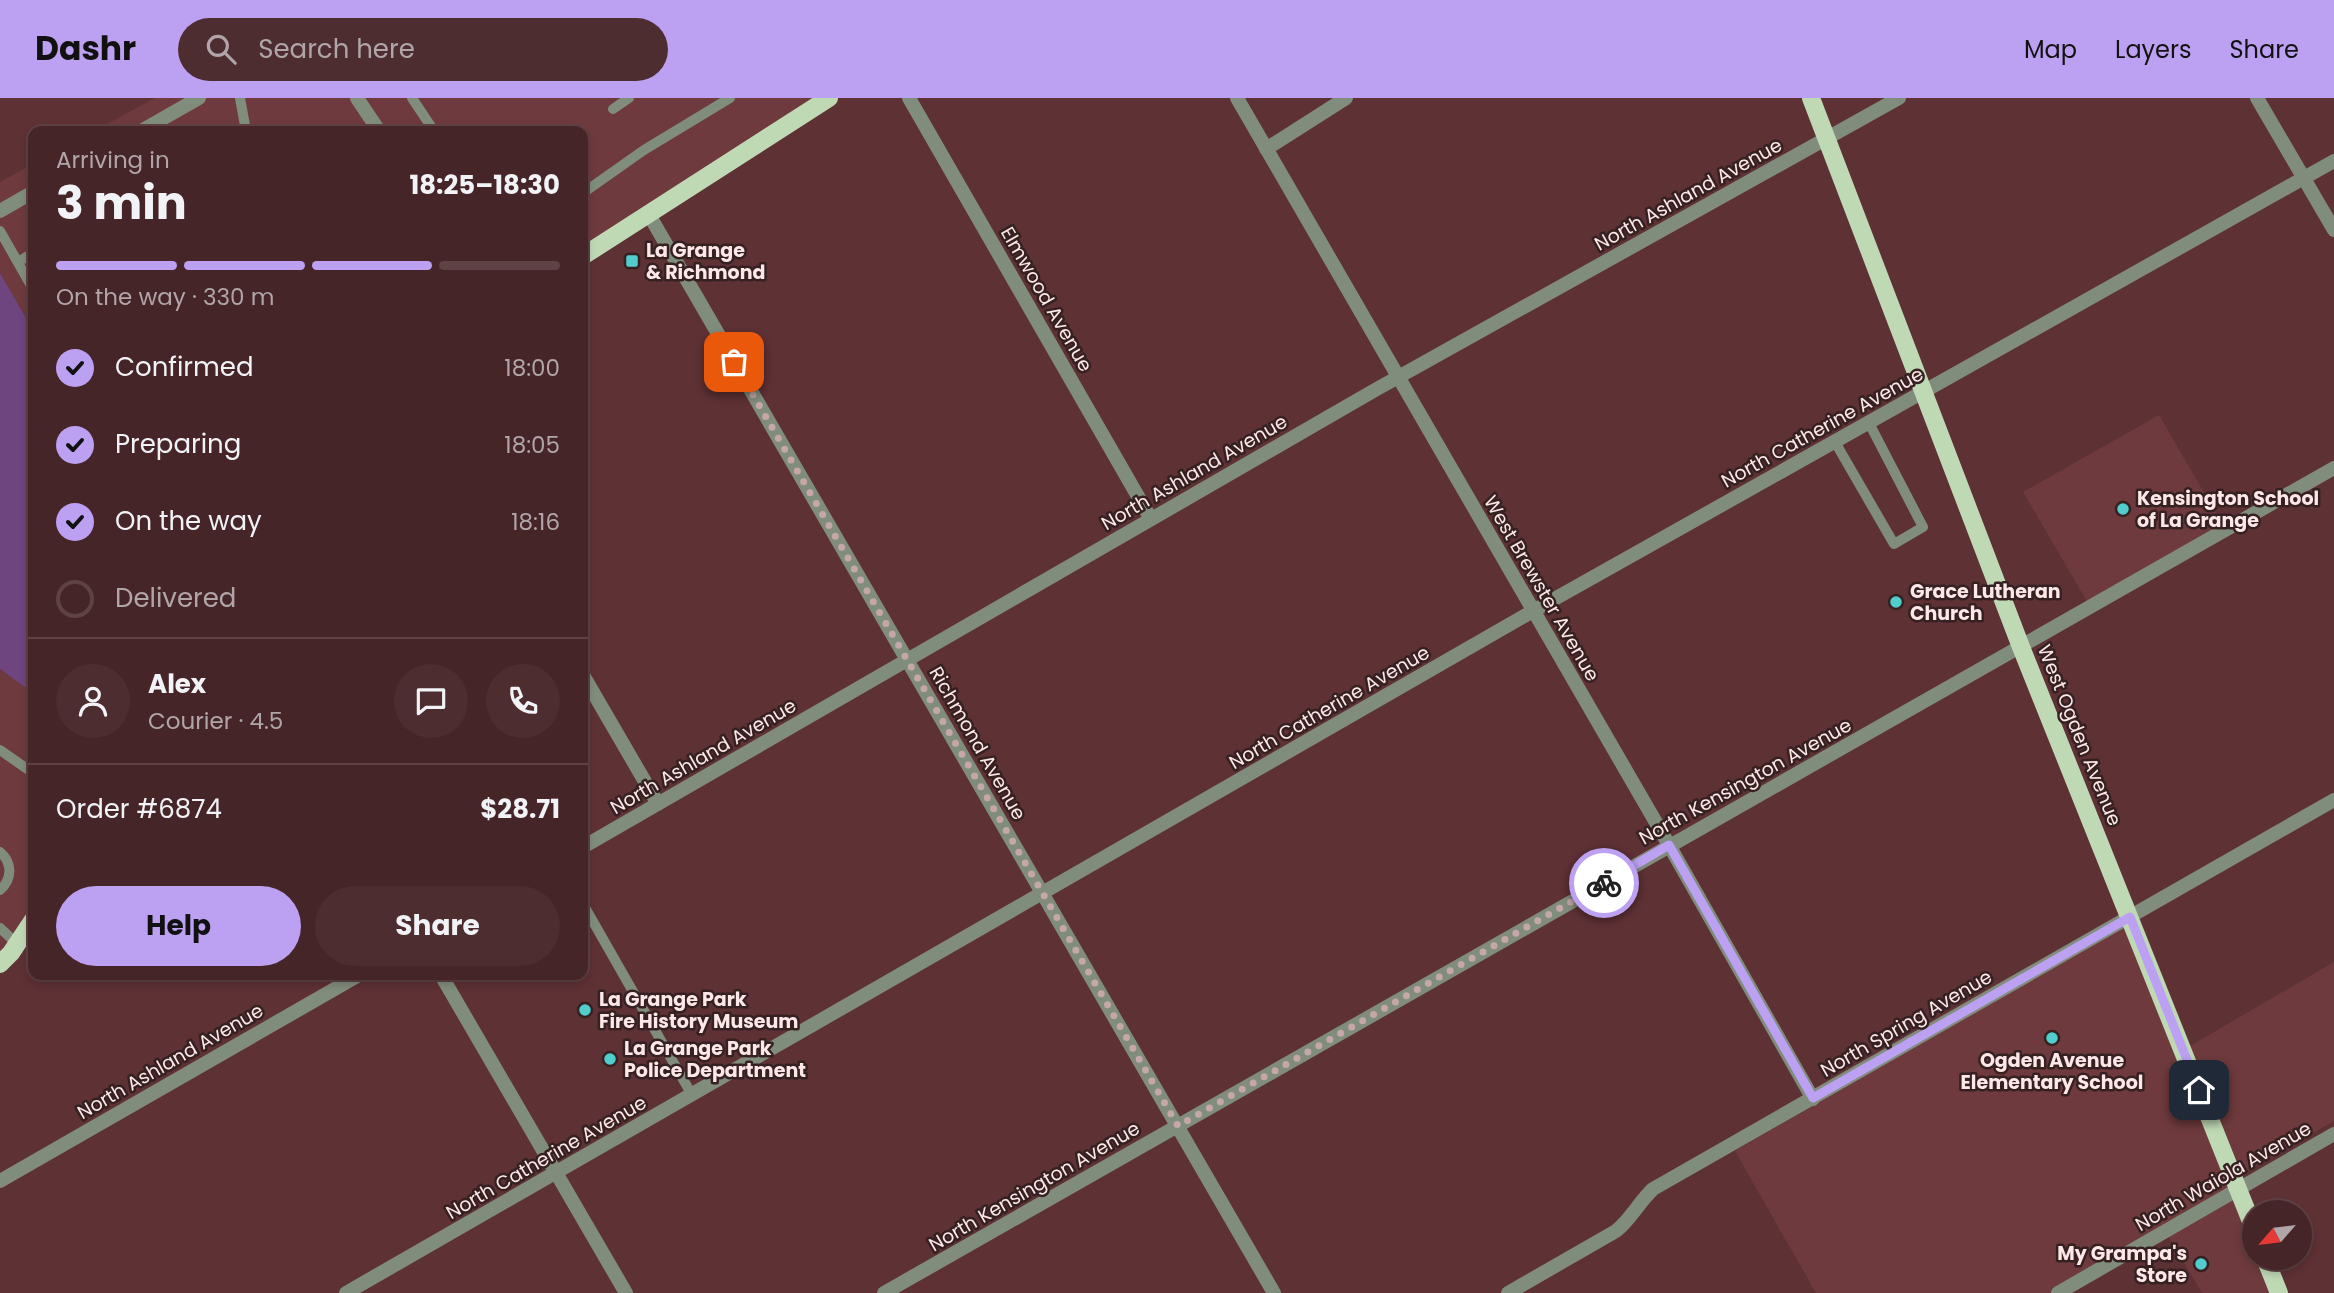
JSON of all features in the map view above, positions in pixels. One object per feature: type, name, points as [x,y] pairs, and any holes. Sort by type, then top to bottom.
[{"type":"main road","points":[[588,253],[828,98]]},
{"type":"main road","name":"West Ogden Avenue","points":[[1811,98],[2021,647],[2242,1200]]},
{"type":"main road","points":[[0,964],[28,928]]},
{"type":"main road","points":[[2270,1270],[2279,1293]]},
{"type":"street","points":[[150,126],[200,98]]},
{"type":"street","points":[[357,98],[376,126]]},
{"type":"street","name":"Elmwood Avenue","points":[[909,98],[1151,519]]},
{"type":"street","name":"West Brewster Avenue","points":[[1237,98],[1813,1098]]},
{"type":"street","points":[[1266,149],[1346,98]]},
{"type":"street","name":"North Ashland Avenue","points":[[588,843],[908,662],[1398,378],[1899,98]]},
{"type":"street","points":[[2257,98],[2334,230]]},
{"type":"street","name":"North Catherine Avenue","points":[[346,1293],[1533,611],[2334,161]]},
{"type":"street","points":[[0,211],[28,195]]},
{"type":"street","name":"Richmond Avenue","points":[[648,213],[1274,1293]]},
{"type":"street","name":"North Kensington Avenue","points":[[884,1293],[2334,468]]},
{"type":"street","points":[[588,684],[657,804]]},
{"type":"street","name":"North Spring Avenue","points":[[1508,1293],[1616,1231],[1628,1222],[1641,1200],[1653,1189],[2334,800]]},
{"type":"street","name":"North Ashland Avenue","points":[[0,1181],[350,980]]},
{"type":"street","points":[[444,980],[625,1293]]},
{"type":"street","name":"North Waiola Avenue","points":[[2058,1293],[2334,1134]]},
{"type":"lane","points":[[240,98],[244,126]]},
{"type":"lane","points":[[412,98],[431,126]]},
{"type":"lane","points":[[613,109],[629,98]]},
{"type":"lane","points":[[588,190],[645,150],[730,98]]},
{"type":"lane","points":[[0,231],[28,280]]},
{"type":"lane","points":[[18,262],[28,256]]},
{"type":"lane","points":[[1835,442],[1894,544],[1923,527],[1869,423]]},
{"type":"lane","points":[[0,750],[28,770]]},
{"type":"lane","points":[[0,852],[7,858],[10,873],[6,885],[0,890]]},
{"type":"lane","points":[[588,913],[692,1095]]},
{"type":"lane","points":[[0,928],[17,944]]},
{"type":"shaded area","points":[[155,98],[822,98],[588,249],[588,126],[103,126]]},
{"type":"shaded area","points":[[28,167],[28,321],[0,273],[0,182]]},
{"type":"shaded area","points":[[0,273],[28,321],[28,689],[0,669]]},
{"type":"shaded area","name":"Kensington School of La Grange","points":[[2159,415],[2224,527],[2088,603],[2023,492]]},
{"type":"shaded area","points":[[0,669],[28,689],[28,921],[0,957]]},
{"type":"shaded area","name":"Ogden Avenue Elementary School","points":[[2127,925],[2242,1208],[2242,1270],[2268,1270],[2277,1293],[2202,1293],[2164,1229],[2052,1293],[1816,1293],[1735,1151]]},
{"type":"shaded area","points":[[2334,962],[2334,1121],[2242,1173],[2190,1046]]},
{"type":"way so far","points":[[734,362],[1178,1126],[1604,883]]},
{"type":"place","name":"La Grange & Richmond","points":[[632,261]]},
{"type":"place","name":"Kensington School of La Grange","points":[[2123,509]]},
{"type":"place","name":"Grace Lutheran Church","points":[[1896,602]]},
{"type":"place","name":"La Grange Park Fire History Museum","points":[[585,1010]]},
{"type":"place","name":"Ogden Avenue Elementary School","points":[[2052,1038]]},
{"type":"place","name":"La Grange Park Police Department","points":[[610,1059]]},
{"type":"place","name":"My Grampa's Store","points":[[2201,1264]]},
{"type":"route","points":[[1604,883],[1669,845],[1813,1098],[2130,917],[2199,1090]]}]
